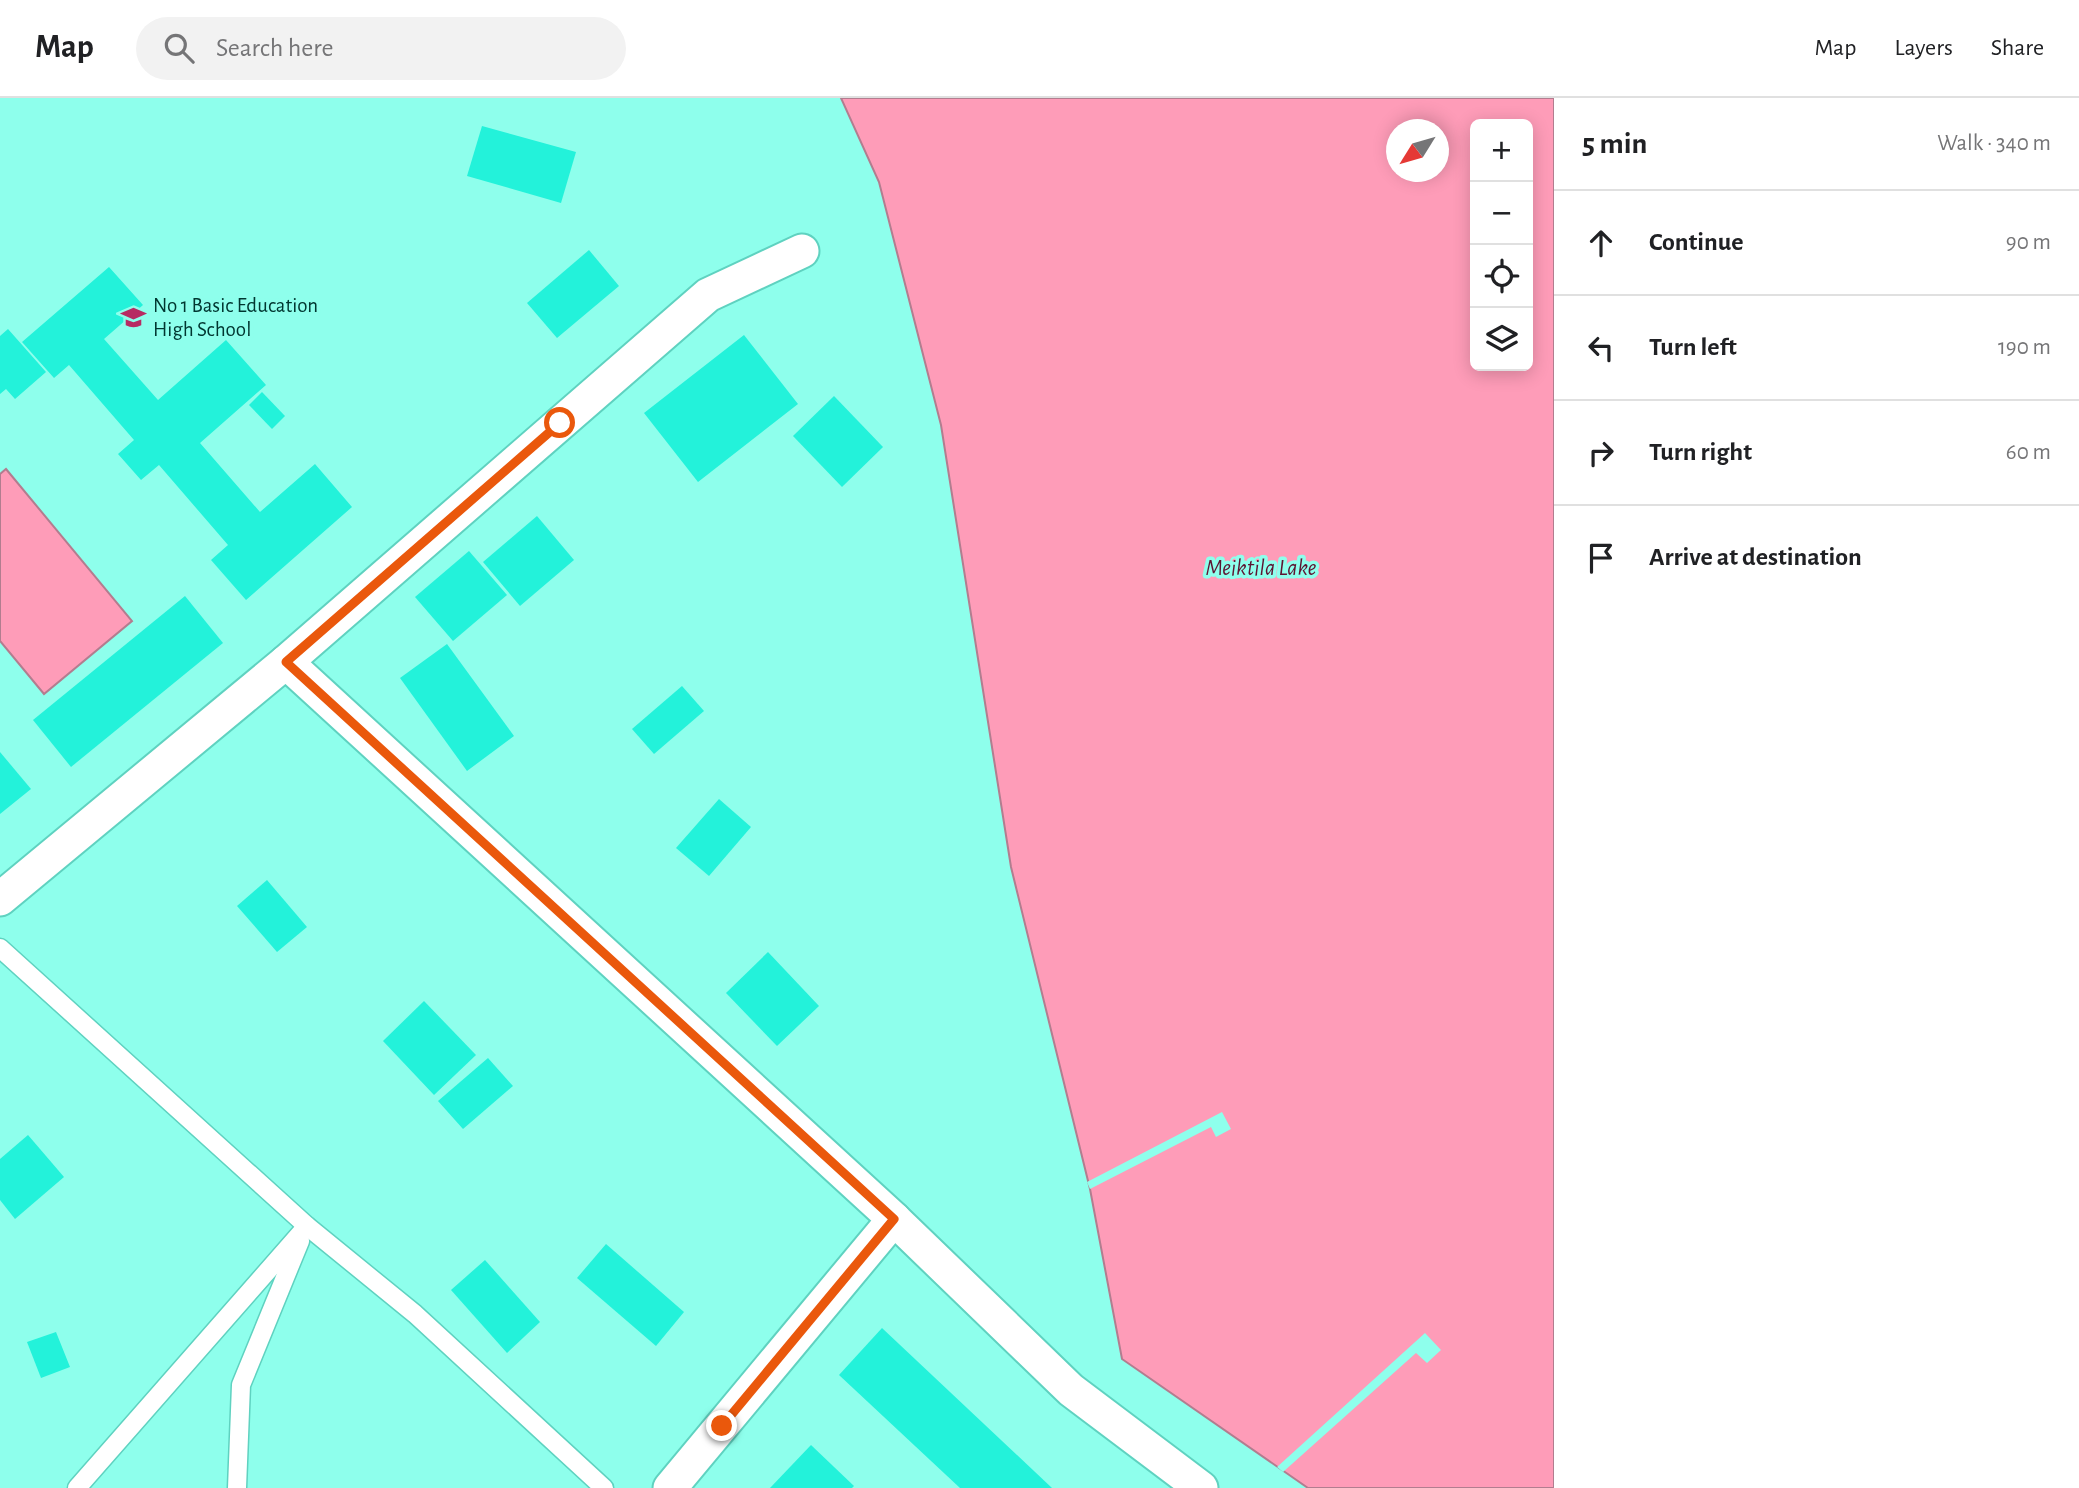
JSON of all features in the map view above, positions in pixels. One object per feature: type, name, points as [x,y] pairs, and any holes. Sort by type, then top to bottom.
[{"type":"street","points":[[0,899],[286,662],[708,295],[802,251]]},
{"type":"street","points":[[286,662],[894,1219],[1071,1390],[1201,1488]]},
{"type":"street","points":[[670,1488],[894,1219]]},
{"type":"lane","points":[[0,948],[307,1226],[415,1314],[604,1488]]},
{"type":"lane","points":[[77,1488],[307,1226]]},
{"type":"lane","points":[[237,1488],[241,1385],[307,1226]]},
{"type":"water","name":"Meiktila Lake","points":[[841,98],[1554,98],[1554,1488],[1308,1488],[1122,1359],[1090,1189],[1011,867],[941,425],[879,182]]},
{"type":"water","points":[[6,469],[132,621],[44,694],[0,641],[0,474]]},
{"type":"pier","points":[[1222,1112],[1231,1129],[1216,1137],[1211,1127],[1090,1189],[1087,1182]]},
{"type":"pier","points":[[1425,1333],[1441,1350],[1427,1363],[1416,1353],[1283,1472],[1277,1467]]},
{"type":"building","points":[[482,126],[576,152],[561,203],[467,176]]},
{"type":"building","points":[[589,250],[619,286],[557,338],[527,303]]},
{"type":"building","points":[[109,267],[143,305],[104,339],[158,400],[226,340],[266,385],[200,443],[260,512],[315,464],[352,507],[246,600],[211,560],[228,545],[159,465],[141,480],[118,454],[134,440],[69,365],[54,378],[22,342]]},
{"type":"building","points":[[8,329],[46,372],[15,399],[6,389],[0,394],[0,336]]},
{"type":"building","points":[[744,335],[798,404],[698,482],[644,413]]},
{"type":"building","points":[[262,392],[285,416],[272,429],[249,405]]},
{"type":"building","points":[[834,396],[883,447],[842,487],[793,436]]},
{"type":"building","points":[[537,516],[574,560],[520,606],[483,562]]},
{"type":"building","points":[[469,551],[507,595],[453,641],[415,597]]},
{"type":"building","points":[[185,596],[223,643],[71,767],[33,720]]},
{"type":"building","points":[[447,644],[514,736],[467,771],[400,678]]},
{"type":"building","points":[[682,686],[704,711],[654,754],[632,729]]},
{"type":"building","points":[[0,752],[31,789],[0,814]]},
{"type":"building","points":[[719,799],[751,827],[709,876],[676,848]]},
{"type":"building","points":[[267,880],[307,927],[277,952],[237,906]]},
{"type":"building","points":[[768,952],[819,1006],[777,1046],[726,993]]},
{"type":"building","points":[[424,1001],[476,1055],[434,1095],[383,1041]]},
{"type":"building","points":[[488,1058],[513,1086],[463,1129],[438,1101]]},
{"type":"building","points":[[28,1135],[64,1177],[15,1219],[0,1200],[0,1159]]},
{"type":"building","points":[[606,1244],[684,1312],[656,1346],[577,1278]]},
{"type":"building","points":[[485,1260],[540,1322],[507,1353],[451,1290]]},
{"type":"building","points":[[882,1328],[1052,1488],[960,1488],[839,1375]]},
{"type":"building","points":[[56,1332],[70,1367],[41,1378],[27,1342]]},
{"type":"building","points":[[811,1445],[854,1486],[770,1488]]},
{"type":"place","name":"No 1 Basic Education High School","points":[[133,317]]},
{"type":"route","points":[[560,423],[286,662],[894,1219],[722,1426]]}]
